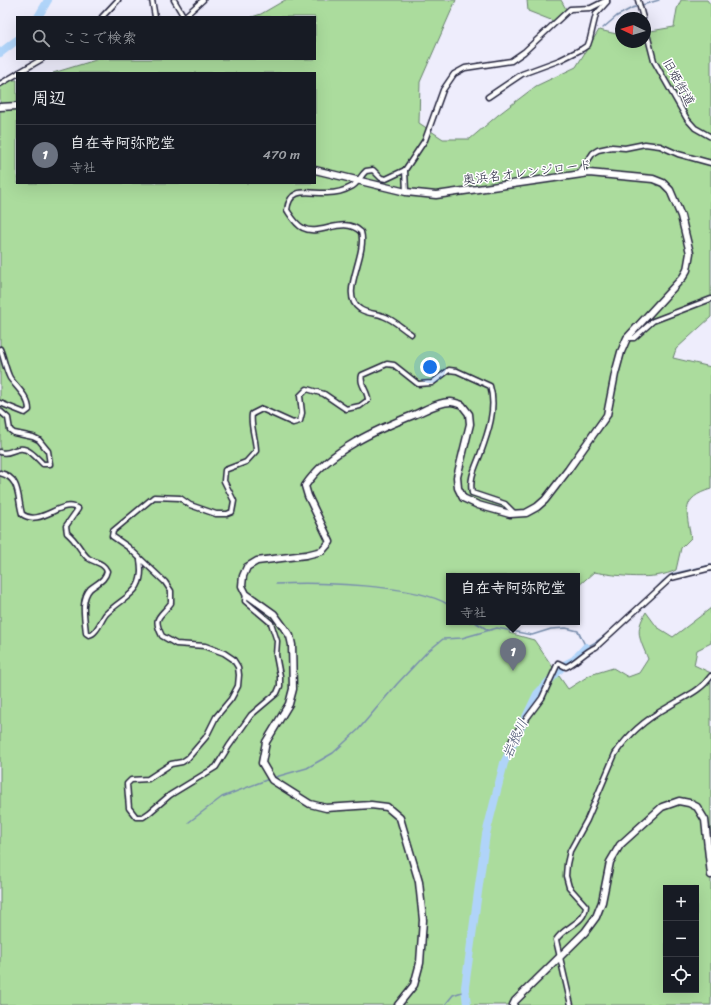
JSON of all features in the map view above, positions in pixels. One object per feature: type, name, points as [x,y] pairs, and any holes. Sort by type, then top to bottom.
[{"type":"street","points":[[103,16],[118,0]]},
{"type":"street","points":[[152,0],[155,16]]},
{"type":"street","points":[[174,0],[183,16]]},
{"type":"street","points":[[185,16],[203,0]]},
{"type":"street","points":[[488,97],[522,74],[560,60],[588,45],[596,14],[607,0]]},
{"type":"street","points":[[411,334],[389,319],[361,310],[353,303],[350,292],[362,252],[363,238],[360,232],[351,226],[342,225],[307,230],[300,227],[287,210],[290,198],[299,192],[336,192],[353,187],[359,181],[361,175],[366,171],[373,170],[381,178],[386,179],[405,170],[425,140],[443,90],[454,74],[466,68],[511,61],[524,52],[570,9],[591,8],[607,0]]},
{"type":"street","name":"旧姫街道","points":[[651,48],[654,61],[687,120],[695,128],[711,137]]},
{"type":"street","points":[[20,72],[40,60]]},
{"type":"street","points":[[0,84],[16,74]]},
{"type":"street","points":[[0,107],[16,106]]},
{"type":"street","points":[[579,174],[592,153],[598,150],[612,147],[626,148],[645,144],[660,146],[678,154],[711,163]]},
{"type":"street","name":"奥浜名オレンジロード","points":[[246,594],[242,586],[242,581],[247,567],[257,561],[306,555],[322,551],[330,542],[308,496],[305,486],[312,476],[358,440],[386,426],[441,403],[451,402],[462,405],[469,414],[470,424],[457,477],[458,488],[463,498],[478,505],[516,514],[526,513],[537,508],[545,500],[607,415],[615,374],[621,352],[627,338],[678,283],[687,270],[690,253],[681,216],[670,190],[663,183],[653,179],[612,174],[579,174],[436,195],[406,192],[316,170]]},
{"type":"street","points":[[405,170],[406,192]]},
{"type":"street","points":[[627,338],[634,338],[653,321],[711,299]]},
{"type":"street","points":[[0,348],[2,359],[8,372],[28,402],[29,410],[25,413],[19,412],[0,403]]},
{"type":"street","points":[[398,1005],[414,985],[420,963],[423,920],[419,882],[400,818],[387,807],[371,805],[326,808],[316,805],[272,780],[262,763],[266,742],[289,704],[293,689],[292,645],[290,636],[274,614],[246,594],[245,601],[271,622],[277,642],[276,654],[280,676],[277,693],[251,715],[228,746],[216,767],[170,795],[143,817],[136,817],[129,808],[127,784],[132,780],[148,779],[158,775],[171,764],[182,762],[188,758],[206,737],[216,717],[231,699],[238,686],[239,675],[238,667],[224,652],[205,646],[176,644],[162,636],[156,622],[158,617],[171,603],[171,591],[165,582],[128,547],[112,536],[113,530],[154,497],[180,498],[190,505],[216,514],[227,514],[232,512],[234,501],[224,481],[224,470],[246,462],[256,451],[256,439],[251,420],[252,414],[262,409],[293,422],[300,421],[302,413],[300,396],[306,389],[324,394],[344,408],[353,409],[368,400],[368,395],[362,383],[362,375],[387,364],[394,365],[418,384],[432,383],[449,370],[457,371],[490,386],[493,395],[489,428],[470,483],[472,493],[505,504],[516,514]]},
{"type":"street","points":[[0,411],[8,418],[10,430],[14,433],[33,437],[44,446],[48,452],[50,464],[43,464],[31,452],[24,449],[19,448],[5,454],[0,452]]},
{"type":"street","points":[[0,473],[10,477],[16,482],[22,514],[27,518],[35,518],[69,506],[78,509],[66,526],[67,533],[79,543],[80,549],[89,558],[104,566],[107,571],[102,581],[90,590],[85,599],[84,614],[86,633],[89,635],[94,633],[106,613],[135,590],[140,582],[142,570],[140,560]]},
{"type":"street","points":[[507,750],[515,734],[542,698],[558,663],[566,667],[573,664],[587,651],[596,647],[671,578],[711,568]]},
{"type":"street","points":[[571,1005],[556,940],[559,935],[579,921],[586,910],[584,902],[576,897],[569,887],[566,876],[570,851],[587,820],[615,754],[621,744],[640,724],[669,706],[693,694],[711,676]]},
{"type":"street","points":[[513,1005],[515,1001],[585,932],[596,917],[602,902],[610,862],[620,845],[662,807],[679,801],[689,803],[697,808],[705,820],[711,875]]},
{"type":"green space","points":[[285,0],[456,0],[420,82],[419,123],[443,139],[470,139],[536,86],[576,67],[599,30],[615,34],[615,48],[651,48],[651,31],[674,27],[677,9],[681,0],[707,0],[711,5],[711,317],[676,349],[673,358],[711,367],[711,489],[701,493],[690,501],[687,513],[691,538],[681,548],[676,570],[658,576],[636,577],[594,572],[580,584],[580,573],[446,573],[446,625],[513,625],[509,633],[534,640],[568,689],[590,675],[613,668],[628,677],[639,673],[648,659],[641,641],[639,630],[646,612],[657,627],[673,637],[711,608],[711,643],[697,650],[694,665],[711,673],[711,1005],[0,1005],[0,80],[16,80],[16,184],[316,184],[316,72],[56,72],[96,60],[316,60],[316,16],[255,16]]},
{"type":"green space","points":[[527,0],[561,0],[566,9],[556,22],[528,11]]},
{"type":"waterway","points":[[39,16],[48,0]]},
{"type":"waterway","points":[[603,28],[617,16],[632,8],[659,0]]},
{"type":"waterway","points":[[0,53],[16,41]]},
{"type":"waterway","name":"岩根川","points":[[650,595],[672,574],[711,565]]},
{"type":"waterway","points":[[276,584],[315,583],[365,586],[414,593],[434,598],[446,604]]},
{"type":"waterway","points":[[480,625],[488,630]]},
{"type":"waterway","points":[[272,778],[307,768],[333,753],[358,730],[397,684],[427,652],[443,639],[462,638],[497,628],[532,635],[551,629],[566,628],[578,631],[586,647],[617,626]]},
{"type":"waterway","name":"岩根川","points":[[467,1005],[465,987],[486,834],[504,763],[537,694],[564,665],[574,660],[586,647]]},
{"type":"waterway","points":[[189,822],[222,797],[269,779]]},
{"type":"waterway","points":[[445,1005],[453,995],[465,991]]},
{"type":"place","name":"自在寺阿弥陀堂","points":[[513,671]]}]
